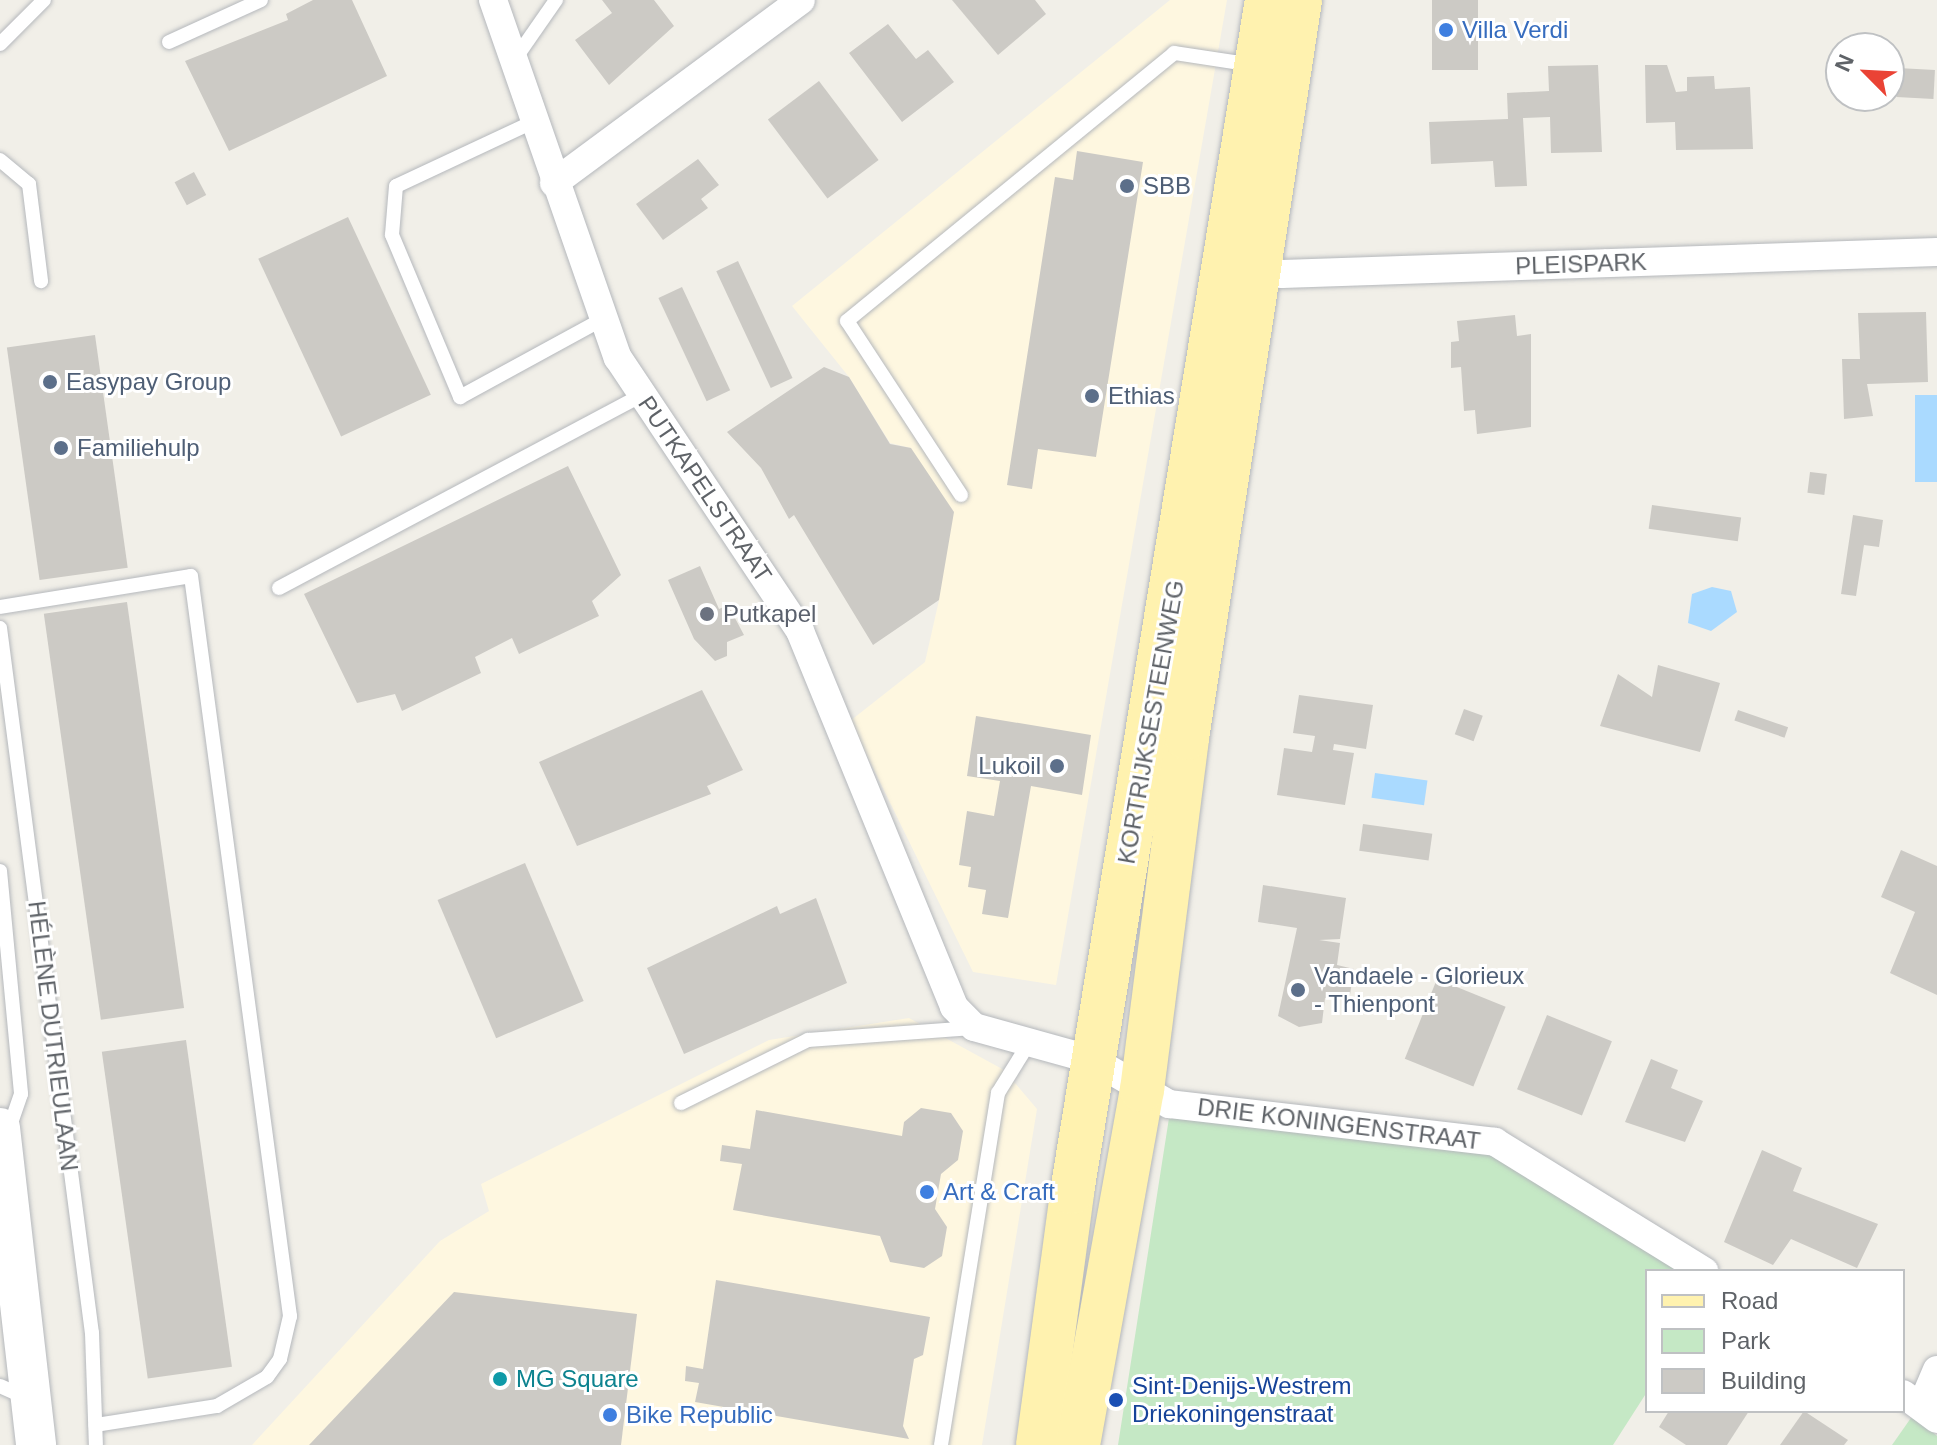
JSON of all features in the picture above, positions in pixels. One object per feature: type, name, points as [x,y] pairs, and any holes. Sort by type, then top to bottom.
[{"type":"main road","name":"KORTRIJKSESTEENWEG","points":[[1267,0],[1273,68]]},
{"type":"main road","name":"KORTRIJKSESTEENWEG","points":[[1038,1445],[1093,1060],[1241,268],[1273,68],[1300,0]]},
{"type":"main road","name":"KORTRIJKSESTEENWEG","points":[[1078,1445],[1142,1090],[1241,268]]},
{"type":"street","name":"PUTKAPELSTRAAT","points":[[493,0],[603,319],[642,395],[800,631],[954,1007],[974,1027]]},
{"type":"street","points":[[554,183],[700,82],[801,0]]},
{"type":"street","name":"PLEISPARK","points":[[1241,268],[1937,252]]},
{"type":"street","points":[[974,1027],[1093,1060]]},
{"type":"street","name":"DRIE KONINGENSTRAAT","points":[[1093,1060],[1169,1104],[1495,1142],[1701,1269]]},
{"type":"street","points":[[1,1136],[14,1392],[36,1445]]},
{"type":"street","points":[[1921,1406],[1937,1370]]},
{"type":"lane","points":[[0,44],[44,0]]},
{"type":"lane","points":[[169,42],[261,0]]},
{"type":"lane","points":[[515,59],[556,0]]},
{"type":"lane","points":[[961,495],[847,321],[1174,53],[1273,68]]},
{"type":"lane","points":[[535,121],[396,186],[392,235],[460,397],[603,319]]},
{"type":"lane","points":[[0,160],[29,184],[41,281]]},
{"type":"lane","points":[[279,588],[642,395]]},
{"type":"lane","points":[[0,607],[191,576],[290,1316],[280,1359],[267,1377],[217,1406],[170,1419],[95,1425]]},
{"type":"lane","name":"HÉLÈNE DUTRIEULAAN","points":[[0,628],[92,1333],[96,1445]]},
{"type":"lane","name":"HÉLÈNE DUTRIEULAAN","points":[[0,871],[21,1094],[1,1136]]},
{"type":"lane","points":[[681,1103],[808,1040],[974,1027]]},
{"type":"lane","points":[[941,1445],[998,1093],[1029,1043]]},
{"type":"shaded area","points":[[1170,0],[1227,0],[1056,985],[973,972],[850,721],[925,662],[939,600],[911,448],[890,443],[849,377],[792,306]]},
{"type":"shaded area","points":[[909,1018],[1004,1070],[1037,1109],[982,1445],[252,1445],[440,1241],[489,1211],[481,1184],[769,1040]]},
{"type":"green space","points":[[1169,1118],[1486,1149],[1676,1269],[1645,1269],[1645,1395],[1613,1445],[1118,1445]]},
{"type":"green space","points":[[1913,1415],[1937,1436],[1937,1445],[1892,1445]]},
{"type":"water","points":[[1915,395],[1937,395],[1937,482],[1915,482]]},
{"type":"water","points":[[1712,587],[1731,591],[1737,612],[1711,631],[1688,623],[1692,594]]},
{"type":"water","points":[[1375,773],[1427,780],[1424,805],[1372,798]]},
{"type":"building","points":[[313,0],[352,0],[387,76],[229,151],[185,61],[288,20],[286,14]]},
{"type":"building","points":[[602,0],[654,0],[674,26],[609,85],[575,40],[612,13]]},
{"type":"building","points":[[952,0],[1035,0],[1046,14],[998,55]]},
{"type":"building","points":[[1432,0],[1478,0],[1478,70],[1432,70]]},
{"type":"building","points":[[888,24],[916,59],[928,50],[954,82],[902,122],[849,53]]},
{"type":"building","points":[[1598,65],[1602,152],[1551,153],[1550,117],[1523,118],[1527,186],[1495,187],[1493,161],[1431,164],[1429,122],[1508,119],[1507,93],[1549,91],[1548,66]]},
{"type":"building","points":[[1645,65],[1667,65],[1676,92],[1687,91],[1687,77],[1714,76],[1715,89],[1750,87],[1753,149],[1676,150],[1675,122],[1646,123]]},
{"type":"building","points":[[1905,68],[1935,70],[1933,99],[1905,97]]},
{"type":"building","points":[[819,81],[879,160],[827,199],[768,120]]},
{"type":"building","points":[[1077,151],[1143,162],[1096,457],[1038,449],[1032,489],[1007,485],[1055,177],[1073,180]]},
{"type":"building","points":[[698,159],[719,185],[701,199],[708,208],[663,240],[636,204]]},
{"type":"building","points":[[194,172],[206,195],[187,205],[175,182]]},
{"type":"building","points":[[348,217],[431,395],[341,436],[258,259]]},
{"type":"building","points":[[738,261],[793,378],[771,388],[716,271]]},
{"type":"building","points":[[682,287],[730,390],[707,401],[658,298]]},
{"type":"building","points":[[1926,312],[1928,382],[1867,384],[1873,416],[1844,419],[1842,359],[1860,359],[1858,313]]},
{"type":"building","points":[[1515,315],[1517,336],[1531,334],[1531,427],[1477,434],[1475,410],[1464,411],[1461,367],[1451,368],[1451,342],[1459,341],[1457,321]]},
{"type":"building","points":[[95,335],[128,568],[40,580],[7,347]]},
{"type":"building","points":[[824,367],[849,377],[890,444],[911,448],[954,512],[939,600],[873,645],[794,515],[789,519],[761,468],[727,432]]},
{"type":"building","points":[[568,466],[621,575],[592,601],[599,616],[519,654],[512,638],[475,657],[481,673],[402,711],[395,694],[357,703],[304,594]]},
{"type":"building","points":[[1810,472],[1827,474],[1824,495],[1807,493]]},
{"type":"building","points":[[1652,505],[1741,518],[1738,541],[1649,529]]},
{"type":"building","points":[[1853,515],[1883,520],[1879,547],[1864,545],[1856,596],[1841,594]]},
{"type":"building","name":"Putkapel","points":[[700,566],[719,609],[728,605],[744,635],[727,642],[727,656],[715,661],[694,639],[668,580]]},
{"type":"building","points":[[127,602],[184,1008],[101,1020],[44,614]]},
{"type":"building","points":[[1658,665],[1720,683],[1700,752],[1600,726],[1618,674],[1652,697]]},
{"type":"building","points":[[702,690],[743,770],[707,786],[711,794],[577,846],[539,762]]},
{"type":"building","points":[[1299,695],[1373,705],[1366,749],[1334,744],[1333,750],[1354,753],[1345,805],[1277,795],[1284,748],[1312,752],[1315,736],[1293,733]]},
{"type":"building","points":[[1464,709],[1483,716],[1474,741],[1455,734]]},
{"type":"building","points":[[1738,710],[1788,727],[1785,738],[1734,720]]},
{"type":"building","points":[[976,716],[1091,735],[1082,795],[1031,786],[1008,918],[982,914],[986,890],[968,887],[971,867],[959,865],[967,811],[994,816],[1000,781],[967,776]]},
{"type":"building","points":[[1363,824],[1432,834],[1429,860],[1359,851]]},
{"type":"building","points":[[1901,850],[1937,866],[1937,995],[1890,973],[1915,912],[1881,897]]},
{"type":"building","points":[[525,863],[584,1001],[496,1038],[438,900]]},
{"type":"building","points":[[1263,885],[1346,898],[1340,939],[1319,940],[1340,943],[1337,965],[1354,969],[1349,1001],[1325,998],[1322,1023],[1299,1027],[1278,1016],[1297,928],[1258,922]]},
{"type":"building","points":[[816,898],[847,983],[684,1054],[647,968],[777,906],[780,914]]},
{"type":"building","points":[[1437,979],[1506,1007],[1473,1086],[1405,1059]]},
{"type":"building","points":[[1547,1015],[1612,1041],[1582,1115],[1517,1089]]},
{"type":"building","points":[[186,1040],[232,1367],[148,1379],[102,1052]]},
{"type":"building","points":[[1651,1059],[1678,1070],[1671,1088],[1703,1101],[1685,1142],[1625,1122]]},
{"type":"building","points":[[921,1108],[951,1113],[963,1131],[958,1160],[941,1174],[935,1209],[947,1227],[942,1256],[924,1268],[890,1262],[880,1236],[733,1210],[742,1164],[720,1161],[722,1145],[750,1149],[756,1110],[902,1136],[904,1122]]},
{"type":"building","points":[[1762,1150],[1802,1168],[1793,1191],[1878,1224],[1857,1268],[1791,1239],[1773,1265],[1724,1242]]},
{"type":"building","points":[[716,1280],[930,1317],[923,1355],[914,1359],[903,1426],[909,1439],[695,1402],[699,1383],[685,1381],[686,1366],[703,1369]]},
{"type":"building","name":"MG Square","points":[[454,1292],[637,1314],[621,1445],[309,1445]]},
{"type":"building","points":[[1668,1413],[1748,1413],[1727,1445],[1686,1445],[1659,1427]]},
{"type":"building","points":[[1803,1413],[1848,1440],[1844,1445],[1780,1445]]},
{"type":"place","name":"Villa Verdi","points":[[1446,30]]},
{"type":"place","name":"SBB","points":[[1127,186]]},
{"type":"place","name":"Easypay Group","points":[[50,382]]},
{"type":"place","name":"Ethias","points":[[1092,396]]},
{"type":"place","name":"Familiehulp","points":[[61,448]]},
{"type":"place","name":"Putkapel","points":[[707,614]]},
{"type":"place","name":"Lukoil","points":[[1057,766]]},
{"type":"place","name":"Vandaele - Glorieux - Thienpont","points":[[1298,990]]},
{"type":"place","name":"Art & Craft","points":[[927,1192]]},
{"type":"place","name":"MG Square","points":[[500,1379]]},
{"type":"place","name":"Sint-Denijs-Westrem Driekoningenstraat","points":[[1116,1400]]},
{"type":"place","name":"Bike Republic","points":[[610,1415]]}]
